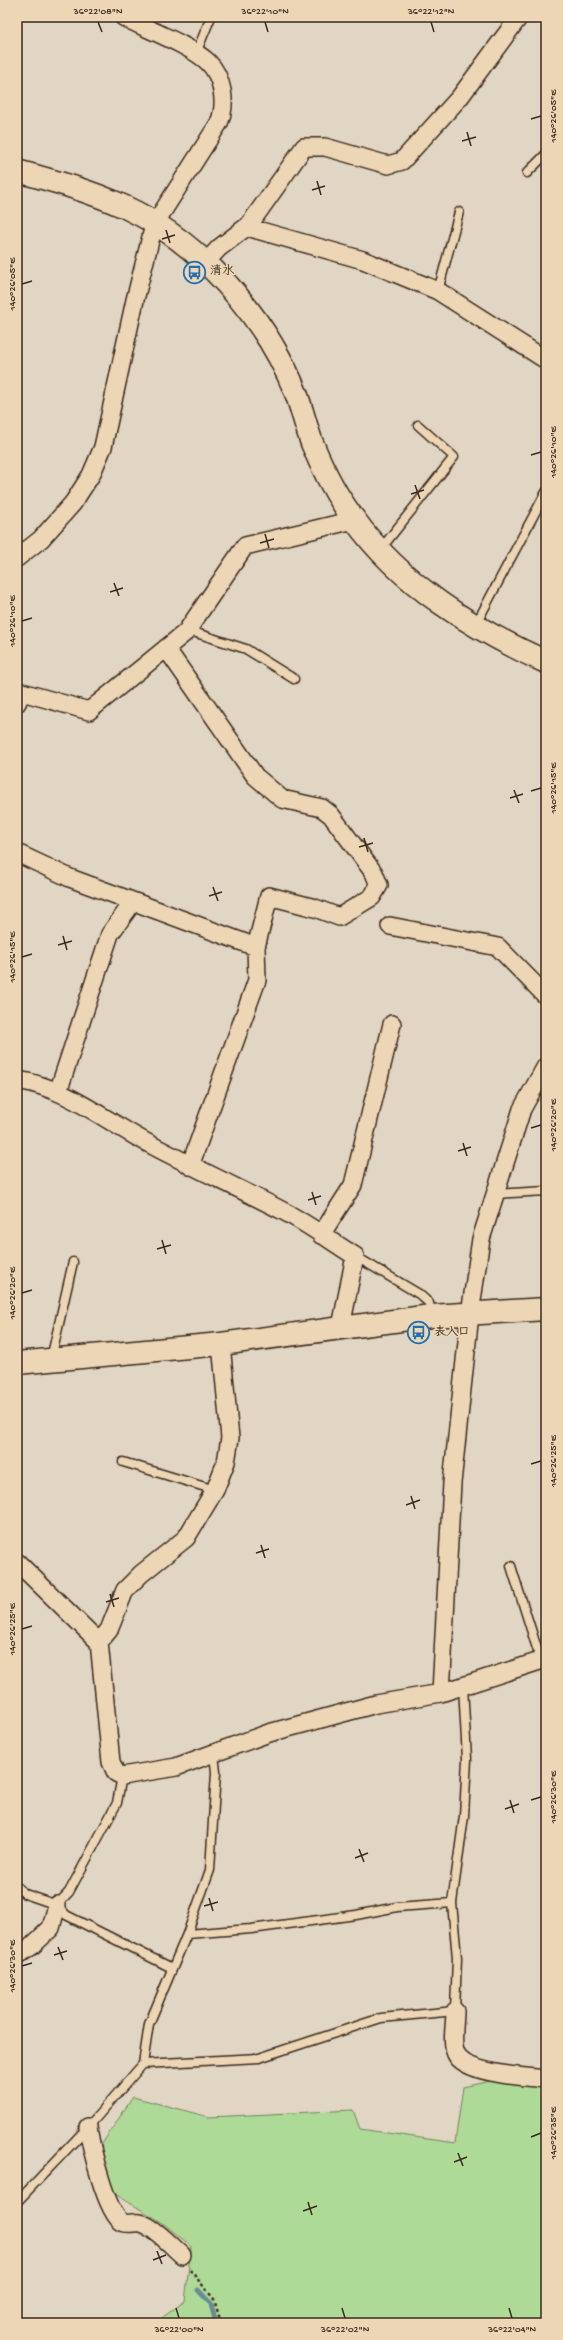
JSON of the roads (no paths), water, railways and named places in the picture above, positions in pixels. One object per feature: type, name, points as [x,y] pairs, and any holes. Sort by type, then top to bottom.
[{"type":"street","points":[[17,558],[41,539],[73,503],[91,474],[103,447],[135,300],[154,225],[219,123],[223,113],[223,98],[214,70],[196,53],[123,17]]},
{"type":"street","points":[[205,263],[219,248],[247,227],[267,202],[304,147],[325,147],[388,165],[402,161],[460,98],[519,17]]},
{"type":"street","points":[[17,172],[93,194],[126,208],[154,225],[205,263],[232,290],[267,337],[296,392],[312,442],[324,470],[354,520],[379,550],[408,578],[446,607],[499,641],[546,662]]},
{"type":"street","points":[[247,227],[363,260],[438,291],[546,360]]},
{"type":"street","points":[[17,703],[22,692],[89,711],[187,630],[245,546],[354,520]]},
{"type":"street","points":[[166,648],[255,776],[282,799],[322,808],[331,815],[374,873],[379,885],[372,897],[339,917],[315,908],[269,896],[256,947],[257,980],[190,1166]]},
{"type":"street","points":[[17,853],[70,878],[256,947]]},
{"type":"street","points":[[58,1092],[110,934],[133,902]]},
{"type":"street","points":[[390,926],[498,947],[546,996]]},
{"type":"street","points":[[321,1235],[353,1185],[392,1024]]},
{"type":"street","points":[[441,1693],[452,1483],[470,1314],[481,1240],[496,1194],[511,1137],[522,1109],[546,1066]]},
{"type":"street","points":[[17,1080],[30,1082],[58,1092],[190,1166],[284,1211],[355,1256],[341,1328]]},
{"type":"street","points":[[17,1363],[221,1344],[431,1316],[546,1309]]},
{"type":"street","points":[[99,1642],[109,1630],[125,1590],[141,1574],[186,1538],[215,1490],[226,1462],[230,1438],[221,1344]]},
{"type":"street","points":[[17,1562],[99,1642],[111,1762],[116,1774],[122,1776],[176,1767],[269,1733],[376,1704],[441,1693],[544,1660]]},
{"type":"street","points":[[17,1956],[32,1946],[51,1928],[57,1904]]},
{"type":"street","points":[[455,2011],[454,2043],[456,2054],[460,2061],[490,2072],[546,2079]]},
{"type":"street","points":[[88,2127],[92,2151],[114,2216],[124,2223],[141,2223],[182,2255]]},
{"type":"lane","points":[[196,53],[212,17]]},
{"type":"lane","points":[[527,173],[546,154]]},
{"type":"lane","points":[[438,291],[459,212]]},
{"type":"lane","points":[[379,550],[454,457],[418,425]]},
{"type":"lane","points":[[475,625],[546,492]]},
{"type":"lane","points":[[187,630],[246,649],[294,679]]},
{"type":"lane","points":[[496,1194],[546,1191]]},
{"type":"lane","points":[[355,1256],[419,1294],[429,1303],[431,1316]]},
{"type":"lane","points":[[50,1360],[73,1262]]},
{"type":"lane","points":[[123,1462],[215,1490]]},
{"type":"lane","points":[[511,1566],[544,1660]]},
{"type":"lane","points":[[143,2064],[259,2058],[381,2018],[455,2011],[457,1958],[452,1903],[464,1816],[467,1759],[463,1686]]},
{"type":"lane","points":[[17,2202],[88,2127],[143,2064],[149,2024],[187,1934],[210,1870],[216,1772],[214,1754]]},
{"type":"lane","points":[[57,1904],[69,1892],[117,1803],[122,1776]]},
{"type":"lane","points":[[17,1887],[25,1894],[57,1904],[66,1915],[172,1968]]},
{"type":"lane","points":[[187,1934],[251,1929],[348,1916],[397,1907],[452,1903]]},
{"type":"waterway","points":[[198,2290],[211,2304],[216,2323]]},
{"type":"place","name":"清水","points":[[195,272]]},
{"type":"place","name":"表入口","points":[[419,1333]]}]
